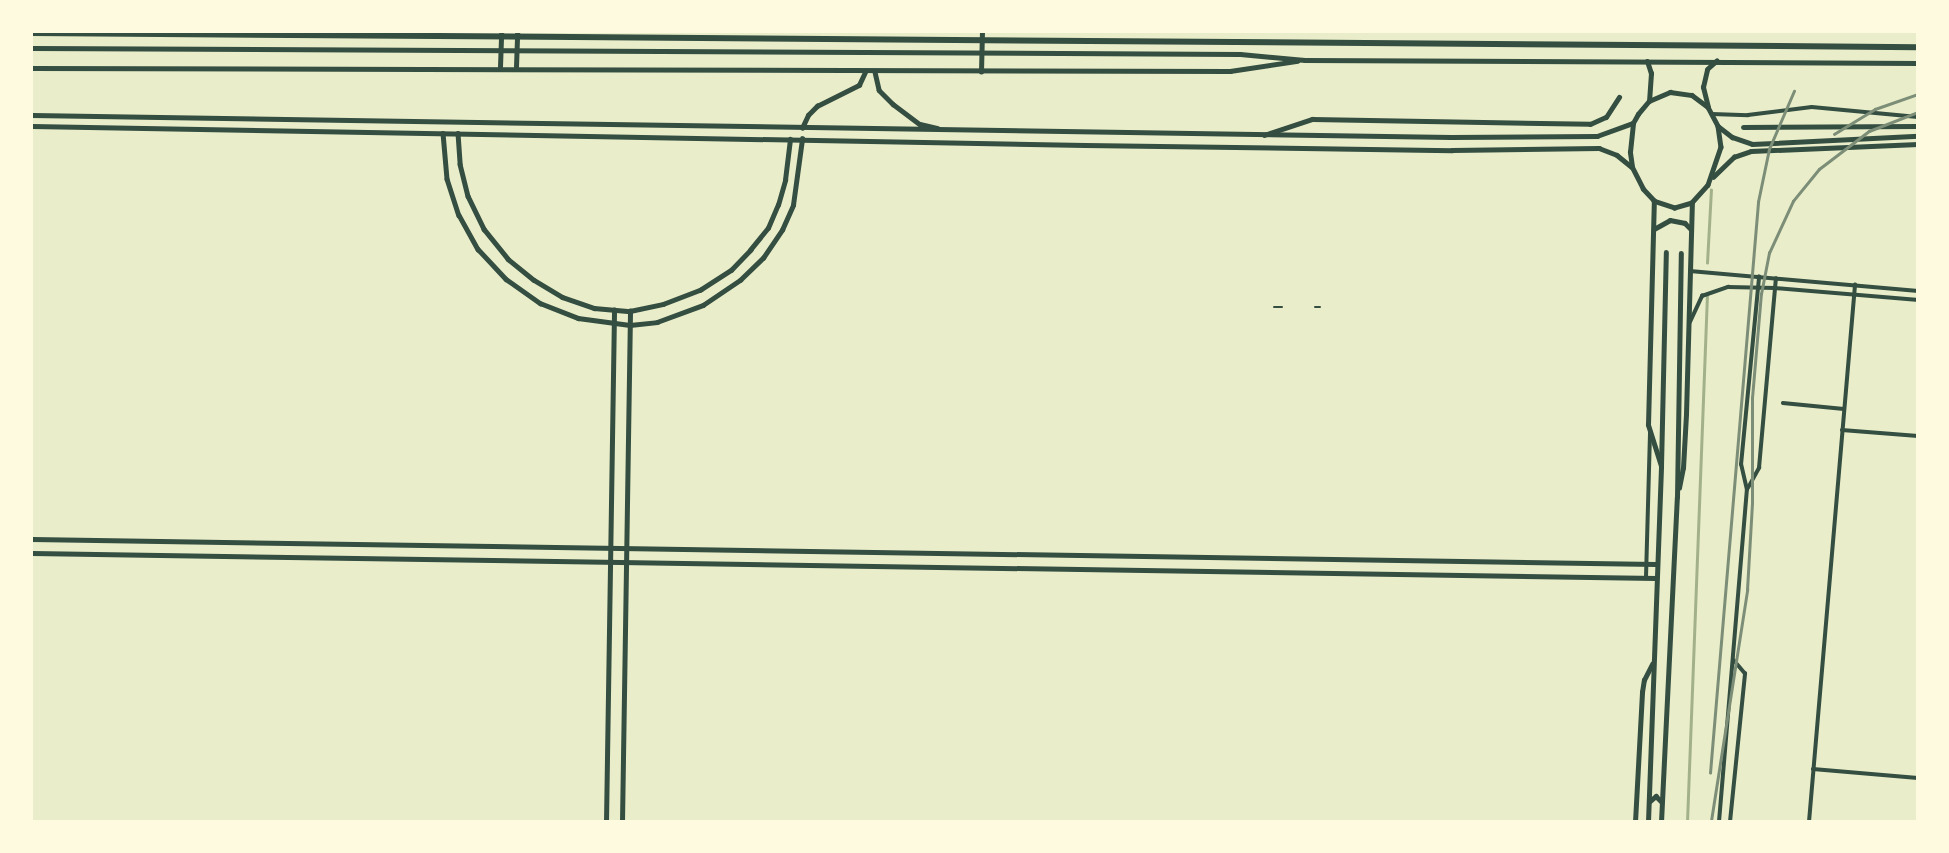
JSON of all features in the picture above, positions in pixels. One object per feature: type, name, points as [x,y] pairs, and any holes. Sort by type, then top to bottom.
[{"type":"highway","points":[[32,33],[520,34],[1917,47]]},
{"type":"highway","points":[[32,48],[1240,54],[1305,60],[1917,63]]},
{"type":"highway","points":[[1710,111],[1703,87],[1707,69],[1717,60]]},
{"type":"highway","points":[[1647,61],[1651,73],[1649,100]]},
{"type":"highway","points":[[1264,135],[1312,119],[1590,124],[1606,117],[1619,97]]},
{"type":"highway","points":[[1743,127],[1917,126]]},
{"type":"highway","points":[[1661,466],[1666,252]]},
{"type":"highway","points":[[1677,497],[1681,253]]},
{"type":"street","points":[[981,72],[982,32]]},
{"type":"street","points":[[498,34],[500,67]]},
{"type":"street","points":[[516,67],[520,34]]},
{"type":"street","points":[[32,68],[516,67],[866,72],[1230,71],[1305,60]]},
{"type":"street","points":[[802,128],[808,115],[817,106],[859,85],[866,72]]},
{"type":"street","points":[[875,72],[880,90],[892,104],[920,124],[946,130]]},
{"type":"street","points":[[1632,167],[1633,123],[1649,100],[1670,92],[1681,92],[1692,95],[1710,111],[1718,127],[1721,147],[1713,177]]},
{"type":"street","points":[[1710,111],[1748,115],[1812,107],[1917,117]]},
{"type":"street","points":[[32,115],[1451,138],[1597,136],[1633,123]]},
{"type":"street","points":[[241,118],[241,130]]},
{"type":"street","points":[[631,125],[631,136]]},
{"type":"street","points":[[32,126],[1452,150],[1599,148],[1617,155],[1632,167],[1654,201],[1646,578]]},
{"type":"street","points":[[1718,127],[1732,137],[1752,144],[1917,136]]},
{"type":"street","points":[[443,133],[447,179],[459,215],[478,249],[506,279],[540,303],[578,318],[630,325],[657,322],[703,304],[740,279],[763,258],[782,230],[793,205],[802,139]]},
{"type":"street","points":[[457,133],[460,164],[468,196],[484,229],[508,258],[534,280],[562,297],[594,307],[630,311],[663,304],[700,290],[731,270],[750,250],[768,228],[778,205],[785,180],[790,139]]},
{"type":"street","points":[[1231,134],[1232,146]]},
{"type":"street","points":[[1451,138],[1452,150]]},
{"type":"street","points":[[1654,201],[1675,208],[1692,203],[1734,157],[1751,151],[1917,144]]},
{"type":"street","points":[[1661,821],[1677,497],[1683,468],[1692,203]]},
{"type":"street","points":[[1653,229],[1670,220],[1685,223],[1691,229]]},
{"type":"street","points":[[1689,271],[1917,290]]},
{"type":"street","points":[[1719,821],[1747,490],[1741,465],[1759,277]]},
{"type":"street","points":[[1747,490],[1759,468],[1776,278]]},
{"type":"street","points":[[1809,821],[1855,285]]},
{"type":"street","points":[[1688,327],[1694,307],[1702,296],[1728,287],[1774,288],[1917,300]]},
{"type":"street","points":[[606,821],[614,310]]},
{"type":"street","points":[[622,821],[630,311]]},
{"type":"street","points":[[1783,403],[1844,408]]},
{"type":"street","points":[[1648,821],[1661,466],[1650,430]]},
{"type":"street","points":[[1842,430],[1917,436]]},
{"type":"street","points":[[32,539],[1656,564]]},
{"type":"street","points":[[32,553],[1656,578]]},
{"type":"street","points":[[1730,821],[1745,674],[1734,661]]},
{"type":"street","points":[[1635,821],[1644,680],[1652,664]]},
{"type":"street","points":[[1813,769],[1917,778]]},
{"type":"street","points":[[1650,773],[1655,781],[1661,779],[1663,774]]},
{"type":"street","points":[[1649,802],[1656,796],[1662,803]]},
{"type":"lane","points":[[1274,307],[1282,307]]},
{"type":"lane","points":[[1315,307],[1320,307]]},
{"type":"waterway","points":[[1707,263],[1711,190]]},
{"type":"waterway","points":[[1687,822],[1707,295]]},
{"type":"railway","points":[[1710,773],[1758,202],[1769,149],[1794,91]]},
{"type":"railway","points":[[1834,134],[1875,109],[1918,94]]},
{"type":"railway","points":[[1711,821],[1747,590],[1752,503],[1752,398],[1761,294],[1769,253],[1793,201],[1819,169],[1869,131],[1918,112]]}]
